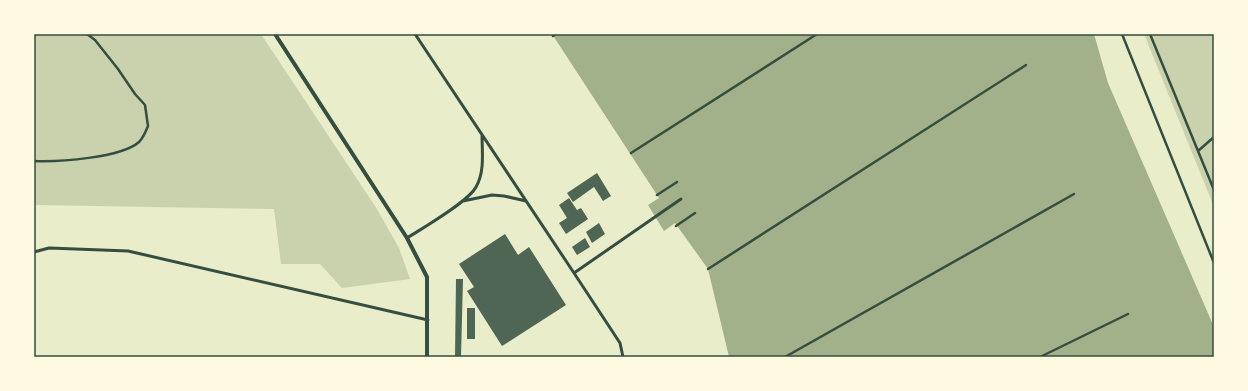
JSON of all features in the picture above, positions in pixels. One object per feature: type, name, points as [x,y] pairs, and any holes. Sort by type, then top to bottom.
[{"type":"street","points":[[275,34],[406,238],[427,276],[427,357]]},
{"type":"lane","points":[[414,34],[620,343],[623,357]]},
{"type":"lane","points":[[406,238],[463,201],[476,187],[481,170],[482,134]]},
{"type":"lane","points":[[463,201],[492,195],[526,201]]},
{"type":"lane","points":[[574,273],[681,199]]},
{"type":"lane","points":[[34,252],[49,248],[128,251],[428,320]]},
{"type":"path","points":[[34,161],[79,160],[121,151],[139,142],[148,126],[145,105],[135,94],[118,69],[95,40],[87,34]]},
{"type":"path","points":[[631,153],[817,34]]},
{"type":"path","points":[[1122,34],[1214,263]]},
{"type":"path","points":[[1150,34],[1214,190]]},
{"type":"path","points":[[708,269],[1026,65]]},
{"type":"path","points":[[1198,151],[1214,138]]},
{"type":"path","points":[[657,195],[677,182]]},
{"type":"path","points":[[785,357],[1074,194]]},
{"type":"path","points":[[676,226],[694,213]]},
{"type":"path","points":[[1040,357],[1128,314]]},
{"type":"shaded area","points":[[34,34],[261,34],[377,209],[399,248],[410,279],[342,288],[320,264],[281,264],[274,209],[34,205]]},
{"type":"shaded area","points":[[552,34],[1094,34],[1108,83],[1214,327],[1214,357],[729,357],[708,269],[675,223],[664,231],[648,205],[659,198]]},
{"type":"shaded area","points":[[1144,34],[1214,34],[1214,207]]},
{"type":"building","points":[[597,173],[611,196],[603,201],[594,187],[573,202],[567,193]]},
{"type":"building","points":[[569,198],[577,210],[581,208],[588,219],[566,234],[559,223],[567,218],[559,205]]},
{"type":"building","points":[[599,223],[605,234],[592,243],[586,232]]},
{"type":"building","points":[[505,234],[518,255],[529,247],[566,305],[502,346],[467,291],[474,287],[459,264]]},
{"type":"building","points":[[585,238],[590,247],[577,255],[572,247]]},
{"type":"building","points":[[456,279],[463,279],[461,357],[455,357]]},
{"type":"building","points":[[467,308],[475,308],[475,339],[467,339]]}]
